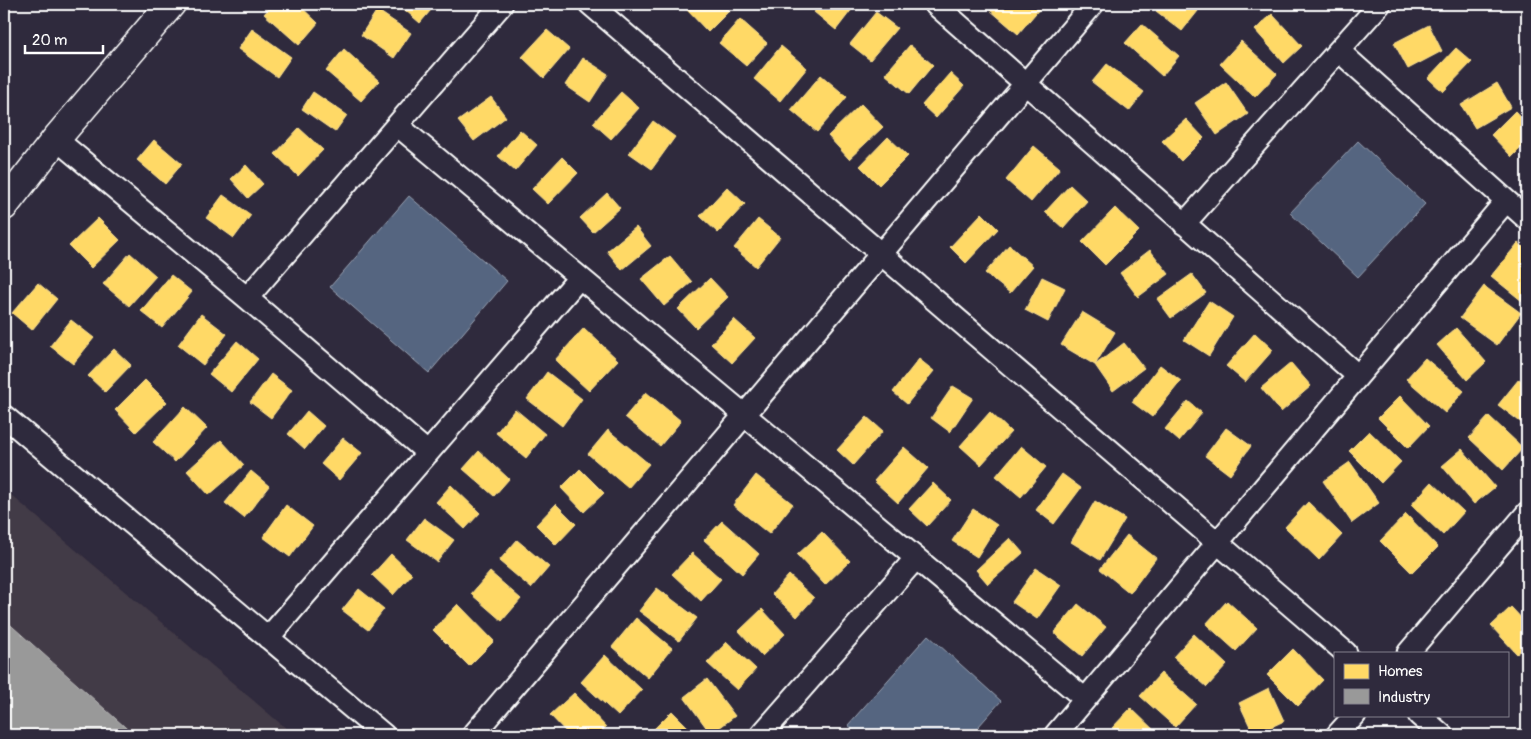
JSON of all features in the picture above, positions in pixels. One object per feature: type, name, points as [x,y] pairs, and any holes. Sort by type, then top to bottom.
[{"type":"street","points":[[4,206],[56,139],[171,4]]},
{"type":"street","points":[[247,298],[502,4]]},
{"type":"street","points":[[590,4],[1345,652]]},
{"type":"street","points":[[934,4],[1358,376]]},
{"type":"street","points":[[472,735],[1093,4]]},
{"type":"street","points":[[1184,224],[1380,4]]},
{"type":"street","points":[[1339,50],[1527,219]]},
{"type":"street","points":[[397,125],[1085,700]]},
{"type":"street","points":[[56,139],[247,298],[428,453]]},
{"type":"street","points":[[1055,735],[1506,200]]},
{"type":"street","points":[[268,638],[579,278]]},
{"type":"street","points":[[4,416],[384,735]]},
{"type":"street","points":[[1409,652],[1527,513]]},
{"type":"street","points":[[764,734],[916,558]]},
{"type":"street","points":[[1338,735],[1353,716]]},
{"type":"street","points":[[1420,716],[1442,735]]},
{"type":"shaded area","points":[[4,489],[294,735],[4,735]]},
{"type":"water","points":[[1358,141],[1425,204],[1358,277],[1290,213]]},
{"type":"water","points":[[409,196],[507,281],[429,373],[330,287]]},
{"type":"water","points":[[928,635],[1001,701],[971,735],[859,735],[848,725]]},
{"type":"building: Homes","points":[[273,4],[298,4],[318,23],[299,45],[264,14]]},
{"type":"building: Homes","points":[[398,4],[436,4],[420,23]]},
{"type":"building: Homes","points":[[694,4],[722,4],[729,11],[708,32],[687,10]]},
{"type":"building: Homes","points":[[821,4],[856,4],[836,30],[814,12]]},
{"type":"building: Homes","points":[[983,4],[1037,4],[1041,7],[1018,34]]},
{"type":"building: Homes","points":[[1162,4],[1189,4],[1198,11],[1182,31],[1156,11]]},
{"type":"building: Homes","points":[[377,10],[411,33],[394,58],[361,35]]},
{"type":"building: Homes","points":[[876,12],[897,28],[870,60],[850,44]]},
{"type":"building: Homes","points":[[1272,14],[1302,46],[1284,63],[1255,30]]},
{"type":"building: Homes","points":[[740,19],[767,43],[746,66],[719,43]]},
{"type":"building: Homes","points":[[1142,24],[1179,56],[1162,76],[1125,43]]},
{"type":"building: Homes","points":[[1429,25],[1442,51],[1408,69],[1394,43]]},
{"type":"building: Homes","points":[[252,29],[291,57],[277,77],[238,49]]},
{"type":"building: Homes","points":[[547,30],[569,49],[544,78],[522,57]]},
{"type":"building: Homes","points":[[1241,41],[1277,74],[1255,97],[1220,64]]},
{"type":"building: Homes","points":[[910,45],[933,65],[909,94],[885,74]]},
{"type":"building: Homes","points":[[781,46],[807,68],[780,101],[754,79]]},
{"type":"building: Homes","points":[[1456,48],[1472,62],[1443,92],[1428,78]]},
{"type":"building: Homes","points":[[344,49],[379,81],[361,101],[326,71]]},
{"type":"building: Homes","points":[[583,58],[608,74],[590,102],[565,85]]},
{"type":"building: Homes","points":[[1107,64],[1144,92],[1129,111],[1092,82]]},
{"type":"building: Homes","points":[[950,73],[964,86],[936,118],[922,105]]},
{"type":"building: Homes","points":[[821,75],[847,97],[817,132],[791,110]]},
{"type":"building: Homes","points":[[1226,82],[1248,114],[1217,135],[1195,103]]},
{"type":"building: Homes","points":[[1497,83],[1511,107],[1475,128],[1461,105]]},
{"type":"building: Homes","points":[[313,92],[347,115],[335,132],[302,109]]},
{"type":"building: Homes","points":[[621,92],[639,108],[611,139],[593,123]]},
{"type":"building: Homes","points":[[491,97],[506,117],[474,141],[458,121]]},
{"type":"building: Homes","points":[[861,104],[883,127],[849,159],[828,136]]},
{"type":"building: Homes","points":[[1515,111],[1527,124],[1527,142],[1512,157],[1491,135]]},
{"type":"building: Homes","points":[[1186,119],[1204,138],[1181,161],[1162,141]]},
{"type":"building: Homes","points":[[653,121],[675,137],[652,169],[629,153]]},
{"type":"building: Homes","points":[[299,128],[323,150],[298,176],[275,154]]},
{"type":"building: Homes","points":[[520,130],[537,145],[515,171],[498,156]]},
{"type":"building: Homes","points":[[888,137],[908,156],[879,185],[860,166]]},
{"type":"building: Homes","points":[[154,140],[182,164],[165,184],[137,160]]},
{"type":"building: Homes","points":[[1034,146],[1060,168],[1031,202],[1006,180]]},
{"type":"building: Homes","points":[[562,157],[578,173],[548,204],[532,189]]},
{"type":"building: Homes","points":[[246,165],[263,184],[248,198],[231,179]]},
{"type":"building: Homes","points":[[1070,185],[1087,201],[1063,228],[1045,212]]},
{"type":"building: Homes","points":[[727,187],[745,204],[718,233],[700,216]]},
{"type":"building: Homes","points":[[607,193],[620,208],[593,232],[580,218]]},
{"type":"building: Homes","points":[[223,195],[251,215],[234,238],[206,218]]},
{"type":"building: Homes","points":[[1115,208],[1139,231],[1105,265],[1082,242]]},
{"type":"building: Homes","points":[[982,213],[998,229],[966,263],[950,247]]},
{"type":"building: Homes","points":[[98,218],[120,240],[91,268],[69,246]]},
{"type":"building: Homes","points":[[758,219],[780,237],[756,267],[734,248]]},
{"type":"building: Homes","points":[[636,227],[651,246],[622,270],[607,251]]},
{"type":"building: Homes","points":[[1518,243],[1527,250],[1527,294],[1522,301],[1491,276]]},
{"type":"building: Homes","points":[[1009,245],[1033,266],[1010,293],[985,273]]},
{"type":"building: Homes","points":[[1150,250],[1169,274],[1138,297],[1120,273]]},
{"type":"building: Homes","points":[[130,253],[156,276],[129,306],[103,284]]},
{"type":"building: Homes","points":[[670,256],[692,282],[664,306],[641,279]]},
{"type":"building: Homes","points":[[1192,274],[1206,293],[1171,318],[1157,299]]},
{"type":"building: Homes","points":[[171,275],[192,292],[162,328],[141,311]]},
{"type":"building: Homes","points":[[1042,277],[1065,288],[1048,322],[1025,310]]},
{"type":"building: Homes","points":[[710,278],[728,297],[696,328],[678,309]]},
{"type":"building: Homes","points":[[38,283],[57,299],[32,330],[12,313]]},
{"type":"building: Homes","points":[[1484,286],[1521,313],[1497,345],[1460,318]]},
{"type":"building: Homes","points":[[1209,301],[1233,317],[1209,356],[1184,340]]},
{"type":"building: Homes","points":[[1082,312],[1115,332],[1095,365],[1061,345]]},
{"type":"building: Homes","points":[[201,314],[227,334],[203,365],[178,345]]},
{"type":"building: Homes","points":[[734,319],[755,338],[732,363],[711,344]]},
{"type":"building: Homes","points":[[71,320],[94,338],[73,364],[50,346]]},
{"type":"building: Homes","points":[[584,328],[618,360],[589,391],[555,360]]},
{"type":"building: Homes","points":[[1456,328],[1486,362],[1467,380],[1437,345]]},
{"type":"building: Homes","points":[[1255,333],[1273,350],[1245,382],[1226,366]]},
{"type":"building: Homes","points":[[237,341],[258,359],[231,392],[209,374]]},
{"type":"building: Homes","points":[[1124,343],[1144,368],[1113,391],[1095,365]]},
{"type":"building: Homes","points":[[114,349],[131,365],[105,392],[88,376]]},
{"type":"building: Homes","points":[[1425,358],[1464,391],[1445,413],[1406,379]]},
{"type":"building: Homes","points":[[919,359],[934,371],[907,404],[893,392]]},
{"type":"building: Homes","points":[[1291,363],[1311,386],[1281,412],[1261,388]]},
{"type":"building: Homes","points":[[1160,365],[1181,381],[1152,417],[1132,402]]},
{"type":"building: Homes","points":[[547,372],[582,399],[562,426],[527,399]]},
{"type":"building: Homes","points":[[271,374],[292,390],[271,418],[250,402]]},
{"type":"building: Homes","points":[[1519,379],[1527,385],[1527,427],[1498,405]]},
{"type":"building: Homes","points":[[145,380],[167,402],[136,432],[115,410]]},
{"type":"building: Homes","points":[[953,386],[973,398],[950,432],[931,418]]},
{"type":"building: Homes","points":[[646,392],[681,421],[660,446],[625,417]]},
{"type":"building: Homes","points":[[1400,396],[1429,426],[1408,448],[1378,418]]},
{"type":"building: Homes","points":[[1188,401],[1202,413],[1179,441],[1165,429]]},
{"type":"building: Homes","points":[[185,407],[207,428],[175,462],[153,442]]},
{"type":"building: Homes","points":[[515,409],[545,434],[526,458],[496,433]]},
{"type":"building: Homes","points":[[307,411],[324,426],[305,449],[288,434]]},
{"type":"building: Homes","points":[[990,412],[1011,432],[981,465],[960,446]]},
{"type":"building: Homes","points":[[1489,416],[1523,448],[1503,470],[1469,438]]},
{"type":"building: Homes","points":[[867,417],[883,431],[853,465],[837,450]]},
{"type":"building: Homes","points":[[1226,428],[1251,446],[1230,475],[1205,456]]},
{"type":"building: Homes","points":[[608,430],[649,464],[628,488],[588,454]]},
{"type":"building: Homes","points":[[1369,431],[1401,462],[1381,483],[1349,451]]},
{"type":"building: Homes","points":[[343,438],[362,453],[339,480],[321,464]]},
{"type":"building: Homes","points":[[221,440],[244,465],[209,495],[187,471]]},
{"type":"building: Homes","points":[[1021,446],[1046,467],[1021,497],[996,476]]},
{"type":"building: Homes","points":[[904,447],[928,468],[898,503],[874,481]]},
{"type":"building: Homes","points":[[1462,449],[1495,487],[1474,504],[1442,466]]},
{"type":"building: Homes","points":[[479,451],[509,479],[494,496],[463,469]]},
{"type":"building: Homes","points":[[1350,462],[1379,503],[1352,523],[1323,481]]},
{"type":"building: Homes","points":[[580,469],[604,493],[584,512],[561,488]]},
{"type":"building: Homes","points":[[251,471],[269,486],[244,518],[225,503]]},
{"type":"building: Homes","points":[[1062,474],[1081,488],[1054,524],[1036,510]]},
{"type":"building: Homes","points":[[756,475],[793,504],[769,534],[733,505]]},
{"type":"building: Homes","points":[[1432,482],[1464,512],[1443,535],[1411,505]]},
{"type":"building: Homes","points":[[933,483],[951,500],[927,526],[909,509]]},
{"type":"building: Homes","points":[[451,485],[480,513],[465,529],[436,502]]},
{"type":"building: Homes","points":[[1095,501],[1125,519],[1100,560],[1071,542]]},
{"type":"building: Homes","points":[[1308,502],[1342,535],[1319,560],[1285,527]]},
{"type":"building: Homes","points":[[556,504],[576,524],[556,545],[536,525]]},
{"type":"building: Homes","points":[[286,505],[313,526],[290,557],[263,537]]},
{"type":"building: Homes","points":[[973,509],[997,525],[977,557],[952,541]]},
{"type":"building: Homes","points":[[1406,514],[1438,547],[1412,573],[1380,541]]},
{"type":"building: Homes","points":[[424,518],[454,540],[437,562],[407,540]]},
{"type":"building: Homes","points":[[722,521],[759,554],[742,574],[704,540]]},
{"type":"building: Homes","points":[[822,532],[850,561],[825,585],[797,555]]},
{"type":"building: Homes","points":[[1127,535],[1156,558],[1130,593],[1100,569]]},
{"type":"building: Homes","points":[[1010,538],[1023,553],[988,584],[976,570]]},
{"type":"building: Homes","points":[[517,540],[549,567],[531,588],[499,561]]},
{"type":"building: Homes","points":[[692,553],[721,579],[701,601],[672,574]]},
{"type":"building: Homes","points":[[391,554],[412,574],[393,595],[372,575]]},
{"type":"building: Homes","points":[[1036,568],[1061,585],[1037,619],[1012,602]]},
{"type":"building: Homes","points":[[490,572],[521,599],[502,621],[471,594]]},
{"type":"building: Homes","points":[[789,575],[814,598],[797,617],[772,594]]},
{"type":"building: Homes","points":[[1527,580],[1527,595],[1520,586]]},
{"type":"building: Homes","points":[[657,588],[697,618],[679,641],[639,611]]},
{"type":"building: Homes","points":[[359,589],[384,609],[368,630],[342,610]]},
{"type":"building: Homes","points":[[1227,601],[1257,628],[1236,651],[1206,624]]},
{"type":"building: Homes","points":[[458,604],[494,641],[469,666],[433,630]]},
{"type":"building: Homes","points":[[1078,604],[1106,627],[1082,656],[1054,633]]},
{"type":"building: Homes","points":[[1511,607],[1527,624],[1527,645],[1517,654],[1491,626]]},
{"type":"building: Homes","points":[[762,609],[785,634],[762,656],[739,631]]},
{"type":"building: Homes","points":[[636,618],[672,648],[648,678],[612,647]]},
{"type":"building: Homes","points":[[1194,634],[1227,665],[1207,687],[1173,657]]},
{"type":"building: Homes","points":[[727,642],[756,669],[737,690],[707,663]]},
{"type":"building: Homes","points":[[1293,649],[1323,680],[1298,706],[1267,675]]},
{"type":"building: Homes","points":[[605,655],[642,690],[618,716],[581,682]]},
{"type":"building: Homes","points":[[1161,673],[1196,704],[1175,727],[1140,696]]},
{"type":"building: Homes","points":[[707,679],[735,716],[711,734],[684,697]]},
{"type":"building: Homes","points":[[1269,688],[1284,721],[1254,735],[1239,703]]},
{"type":"building: Homes","points":[[574,693],[606,727],[597,735],[569,735],[550,715]]},
{"type":"building: Homes","points":[[1131,708],[1159,735],[1120,735],[1112,728]]},
{"type":"building: Homes","points":[[672,711],[696,735],[654,735],[651,732]]},
{"type":"building: Homes","points":[[539,728],[547,735],[533,735]]},
{"type":"building: Industry","points":[[4,619],[134,735],[4,735]]}]
